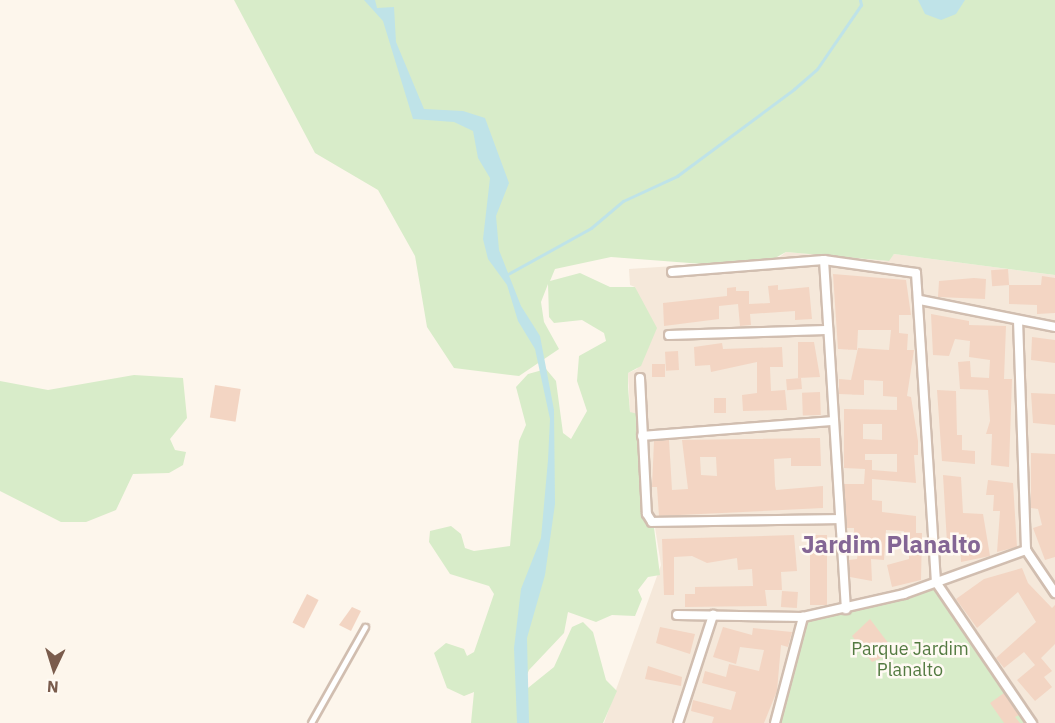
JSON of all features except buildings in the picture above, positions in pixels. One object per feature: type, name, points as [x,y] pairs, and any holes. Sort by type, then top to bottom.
[{"type":"street","points":[[824,260],[826,330],[846,609]]},
{"type":"street","points":[[672,272],[824,260],[912,270],[918,277],[936,582],[1032,723]]},
{"type":"street","points":[[920,300],[1055,327]]},
{"type":"street","points":[[1018,320],[1026,550],[1055,592]]},
{"type":"street","points":[[669,335],[826,330]]},
{"type":"street","points":[[640,378],[647,514],[656,523],[839,519]]},
{"type":"street","points":[[642,436],[833,421]]},
{"type":"street","points":[[677,615],[803,617],[846,609],[936,582],[1026,550]]},
{"type":"street","points":[[678,723],[713,615]]},
{"type":"street","points":[[776,723],[803,617]]},
{"type":"lane","points":[[311,723],[365,627]]},
{"type":"shaded area","points":[[786,252],[888,261],[894,254],[1055,275],[1055,723],[604,723],[661,565],[650,496],[649,428],[630,412],[628,373],[637,369],[645,348],[642,308],[635,287],[630,285],[629,269],[777,259]]},
{"type":"green space","points":[[234,0],[1055,0],[1055,275],[894,254],[889,261],[786,252],[766,263],[703,264],[611,257],[555,269],[550,281],[580,273],[610,287],[635,287],[657,328],[641,366],[628,373],[628,387],[630,412],[645,416],[649,428],[650,496],[660,575],[648,577],[638,590],[642,599],[635,616],[612,615],[596,622],[568,612],[564,633],[529,670],[518,696],[554,667],[572,627],[583,622],[593,632],[606,680],[617,691],[603,723],[471,723],[474,692],[464,696],[447,688],[434,653],[446,643],[464,649],[467,656],[474,652],[494,594],[489,586],[450,574],[429,542],[430,531],[451,526],[461,534],[465,548],[474,551],[510,546],[519,441],[526,425],[516,387],[528,374],[546,369],[556,381],[563,433],[571,439],[587,411],[577,381],[579,356],[606,341],[604,333],[582,320],[554,323],[549,317],[548,284],[541,302],[544,322],[559,349],[519,376],[454,368],[427,327],[415,256],[378,190],[315,153]]},
{"type":"green space","points":[[134,375],[183,378],[187,418],[170,439],[175,450],[186,452],[183,465],[169,473],[133,474],[116,510],[86,522],[61,522],[0,491],[0,381],[48,390]]},
{"type":"green space","name":"Parque Jardim Planalto","points":[[936,585],[1030,723],[778,723],[805,620]]},
{"type":"water","points":[[364,0],[375,0],[377,8],[394,7],[396,42],[424,109],[463,111],[485,118],[509,183],[496,216],[499,250],[521,306],[540,336],[554,410],[555,504],[545,575],[527,638],[529,723],[517,723],[514,648],[521,589],[541,538],[548,460],[550,419],[535,349],[518,321],[507,285],[488,259],[483,239],[490,178],[478,158],[473,131],[454,122],[413,119],[383,21]]},
{"type":"water","points":[[918,0],[965,0],[956,14],[941,20],[925,14]]},
{"type":"waterway","points":[[508,274],[591,228],[623,201],[677,176],[794,89],[817,69],[861,5],[860,0]]},
{"type":"district","name":"Jardim Planalto","points":[[891,545]]}]
